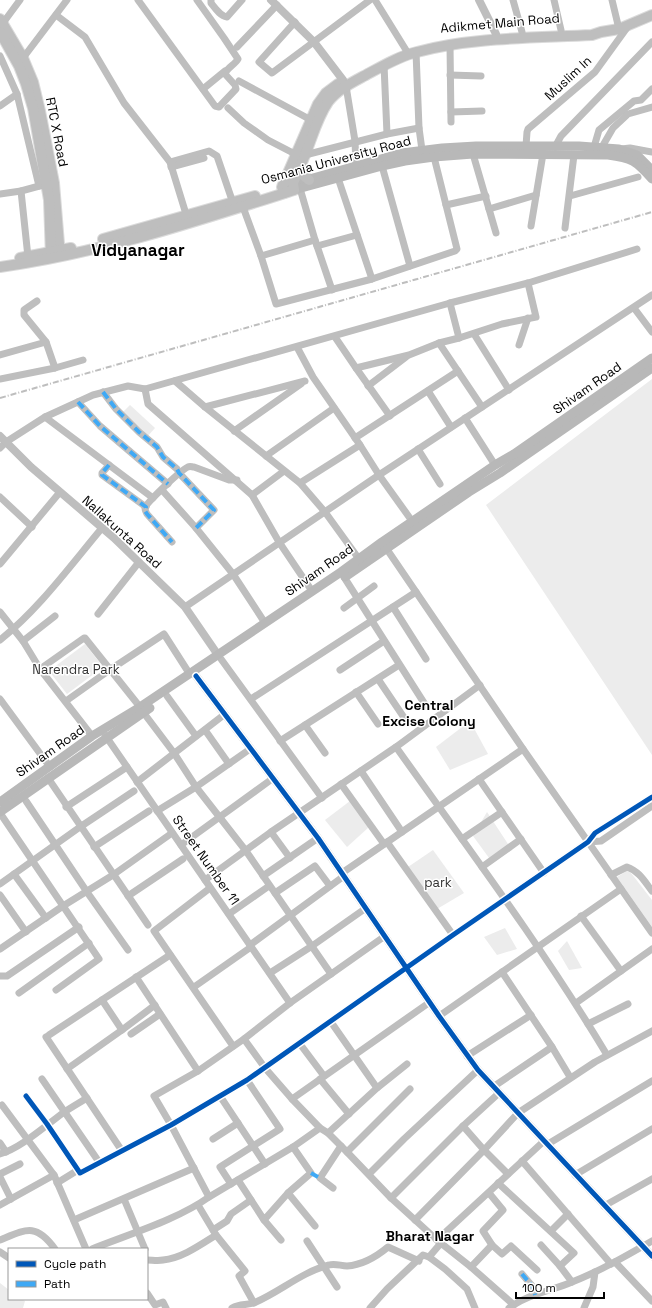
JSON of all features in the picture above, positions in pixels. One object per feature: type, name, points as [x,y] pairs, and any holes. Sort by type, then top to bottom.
[{"type":"main road","name":"Adikmet Main Road","points":[[301,155],[301,144],[311,120],[322,98],[330,90],[411,51],[450,45],[525,38],[592,35],[624,27],[652,15]]},
{"type":"main road","name":"RTC X Road","points":[[1,25],[23,58],[40,111],[54,183],[56,255]]},
{"type":"main road","name":"RTC X Road","points":[[1,25],[19,66],[30,83],[43,185],[49,200],[56,255]]},
{"type":"main road","name":"Adikmet Main Road","points":[[301,155],[310,140],[324,108],[335,94],[344,83],[376,62],[447,38],[561,30],[591,29],[601,32]]},
{"type":"main road","name":"Osmania University Road","points":[[56,255],[189,223],[244,207],[309,180],[402,153],[422,150],[476,146],[598,147],[638,155],[652,170]]},
{"type":"main road","name":"Osmania University Road","points":[[56,255],[186,214],[292,187],[338,178],[405,161],[473,154],[608,155],[624,152]]},
{"type":"main road","name":"Osmania University Road","points":[[624,152],[652,179]]},
{"type":"main road","points":[[292,187],[298,171],[301,155]]},
{"type":"main road","points":[[292,187],[301,155]]},
{"type":"main road","points":[[298,171],[309,180]]},
{"type":"main road","points":[[0,262],[28,256],[56,255]]},
{"type":"main road","points":[[0,267],[56,255]]},
{"type":"main road","name":"Shivam Road","points":[[4,799],[48,778],[104,734],[192,674],[344,577],[412,521],[495,465],[514,454],[652,358]]},
{"type":"main road","name":"Shivam Road","points":[[216,659],[265,623],[358,559],[384,545],[500,472],[652,368]]},
{"type":"main road","name":"Shivam Road","points":[[141,710],[167,696],[192,674]]},
{"type":"main road","name":"Shivam Road","points":[[0,812],[4,799],[92,736],[104,734]]},
{"type":"street","points":[[1,25],[20,0]]},
{"type":"street","points":[[23,58],[67,0]]},
{"type":"street","points":[[138,0],[217,107],[220,107],[236,87],[226,76],[225,71]]},
{"type":"street","points":[[197,0],[238,57],[236,63],[203,89]]},
{"type":"street","points":[[211,0],[211,3],[220,14],[227,17],[242,0]]},
{"type":"street","points":[[375,0],[411,51],[422,150]]},
{"type":"street","points":[[479,0],[496,34]]},
{"type":"street","points":[[513,0],[522,32]]},
{"type":"street","points":[[554,0],[561,30]]},
{"type":"street","points":[[612,0],[624,27]]},
{"type":"street","points":[[295,22],[259,62],[272,73],[365,1]]},
{"type":"street","points":[[237,47],[274,3],[295,22],[314,42],[344,83],[355,141],[356,166]]},
{"type":"street","points":[[56,15],[85,37],[124,103],[170,164],[186,214]]},
{"type":"street","name":"Muslim ln","points":[[526,146],[528,129],[596,72],[624,27]]},
{"type":"street","points":[[555,147],[561,136],[652,42]]},
{"type":"street","points":[[450,45],[451,122]]},
{"type":"street","points":[[0,56],[2,68],[17,94],[43,185],[21,191],[0,194]]},
{"type":"street","points":[[384,65],[387,134]]},
{"type":"street","points":[[450,75],[481,76]]},
{"type":"street","points":[[239,81],[311,120]]},
{"type":"street","points":[[598,147],[599,130],[634,101],[641,100],[652,89]]},
{"type":"street","points":[[0,106],[17,94]]},
{"type":"street","points":[[598,147],[628,114],[652,107]]},
{"type":"street","points":[[228,108],[244,123],[268,140],[301,155],[355,141],[419,128]]},
{"type":"street","points":[[451,112],[482,112]]},
{"type":"street","points":[[624,152],[630,148],[652,152]]},
{"type":"street","points":[[170,164],[209,151],[214,152],[217,156],[233,203]]},
{"type":"street","points":[[473,154],[496,233]]},
{"type":"street","points":[[531,226],[543,154]]},
{"type":"street","points":[[565,228],[574,155]]},
{"type":"street","points":[[244,207],[276,304],[332,290],[372,279],[456,251],[434,157]]},
{"type":"street","points":[[170,164],[204,158]]},
{"type":"street","points":[[382,166],[410,266]]},
{"type":"street","points":[[570,196],[638,177]]},
{"type":"street","points":[[338,178],[372,279]]},
{"type":"street","points":[[292,187],[316,243],[332,290]]},
{"type":"street","points":[[21,191],[28,256]]},
{"type":"street","points":[[489,209],[536,195]]},
{"type":"street","points":[[446,205],[486,196]]},
{"type":"street","points":[[261,256],[357,235]]},
{"type":"street","points":[[1,440],[93,394],[128,386],[145,389],[335,337],[450,303],[528,283],[637,249]]},
{"type":"street","points":[[356,368],[408,355],[439,343],[474,334],[502,324],[536,316],[528,283]]},
{"type":"street","points":[[185,607],[379,475],[652,295]]},
{"type":"street","points":[[37,301],[23,312],[46,342],[55,368]]},
{"type":"street","points":[[450,303],[458,338]]},
{"type":"street","points":[[634,308],[652,332]]},
{"type":"street","points":[[519,345],[528,318]]},
{"type":"street","points":[[474,334],[509,390]]},
{"type":"street","points":[[335,337],[390,416]]},
{"type":"street","points":[[0,355],[46,342]]},
{"type":"street","points":[[439,343],[482,407]]},
{"type":"street","points":[[297,347],[313,377],[412,521]]},
{"type":"street","points":[[368,386],[408,355]]},
{"type":"street","points":[[0,379],[55,368],[83,360]]},
{"type":"street","points":[[355,438],[458,371]]},
{"type":"street","points":[[234,431],[305,381],[313,377]]},
{"type":"street","points":[[174,381],[300,483],[325,512],[358,559]]},
{"type":"street","points":[[205,407],[305,381]]},
{"type":"street","points":[[145,389],[148,404],[237,480],[252,495],[279,542],[312,591]]},
{"type":"street","points":[[428,391],[452,427]]},
{"type":"street","points":[[103,392],[116,409],[139,432],[154,444],[162,456],[177,469],[214,510],[196,528]]},
{"type":"street","points":[[78,402],[84,410],[112,436],[168,484]]},
{"type":"street","points":[[266,456],[334,408]]},
{"type":"street","points":[[45,417],[153,498]]},
{"type":"street","points":[[465,418],[495,465]]},
{"type":"street","name":"Nallakunta Road","points":[[1,440],[102,528],[185,607],[216,659]]},
{"type":"street","points":[[300,483],[360,445]]},
{"type":"street","points":[[418,449],[440,484]]},
{"type":"street","points":[[109,465],[102,475],[146,506]]},
{"type":"street","points":[[172,542],[145,510],[146,506],[153,498],[179,473],[188,467],[194,466],[229,480],[237,480]]},
{"type":"street","points":[[252,495],[284,471]]},
{"type":"street","points":[[162,490],[196,528],[233,574],[265,623]]},
{"type":"street","points":[[0,564],[60,492]]},
{"type":"street","points":[[0,497],[32,527]]},
{"type":"street","points":[[0,640],[13,630],[37,605],[102,528]]},
{"type":"street","points":[[384,545],[652,933]]},
{"type":"street","points":[[98,614],[139,562]]},
{"type":"street","points":[[344,577],[426,706]]},
{"type":"street","points":[[344,608],[374,586]]},
{"type":"street","points":[[251,699],[416,592]]},
{"type":"street","points":[[393,607],[426,659]]},
{"type":"street","points":[[0,612],[23,641],[40,669],[92,736]]},
{"type":"street","points":[[23,641],[55,616]]},
{"type":"street","points":[[66,701],[110,669],[164,634],[192,674],[225,714],[272,779],[318,838],[467,1056],[575,1176],[652,1256]]},
{"type":"street","points":[[40,669],[84,638],[86,639],[174,753],[196,787],[246,852],[331,974]]},
{"type":"street","points":[[340,670],[384,641]]},
{"type":"street","points":[[216,659],[251,699],[322,798]]},
{"type":"street","points":[[280,741],[399,665]]},
{"type":"street","points":[[378,679],[405,719]]},
{"type":"street","points":[[205,880],[246,852],[271,832],[300,814],[361,771],[480,685]]},
{"type":"street","points":[[356,692],[378,724]]},
{"type":"street","points":[[167,696],[196,736]]},
{"type":"street","points":[[0,699],[50,767]]},
{"type":"street","points":[[137,782],[225,714]]},
{"type":"street","points":[[305,725],[325,754]]},
{"type":"street","points":[[204,730],[229,764]]},
{"type":"street","name":"Street Number 11","points":[[104,734],[290,1003]]},
{"type":"street","points":[[396,746],[505,899],[576,1003],[607,1055]]},
{"type":"street","points":[[157,812],[250,749]]},
{"type":"street","points":[[194,987],[251,946],[386,843],[479,778],[524,749]]},
{"type":"street","points":[[66,807],[127,767]]},
{"type":"street","points":[[361,771],[402,832]]},
{"type":"street","points":[[48,778],[66,807],[148,925]]},
{"type":"street","points":[[479,778],[544,873]]},
{"type":"street","points":[[181,845],[272,779]]},
{"type":"street","points":[[341,784],[453,935]]},
{"type":"street","points":[[0,884],[80,827],[134,791]]},
{"type":"street","points":[[26,801],[128,950]]},
{"type":"street","points":[[26,1096],[80,1173],[171,1125],[247,1080],[588,842],[601,841],[651,802]]},
{"type":"street","points":[[94,847],[149,811]]},
{"type":"street","points":[[0,812],[63,906],[79,927],[99,959],[56,990]]},
{"type":"street","points":[[462,840],[502,812]]},
{"type":"street","points":[[271,832],[290,858]]},
{"type":"street","points":[[1,946],[26,932],[63,906],[113,875],[172,833]]},
{"type":"street","points":[[263,876],[318,838]]},
{"type":"street","points":[[482,867],[521,839]]},
{"type":"street","points":[[128,896],[183,859]]},
{"type":"street","points":[[275,893],[315,866],[330,886]]},
{"type":"street","points":[[611,875],[628,866],[633,868],[638,872],[652,892]]},
{"type":"street","points":[[14,874],[46,918]]},
{"type":"street","points":[[229,914],[269,886]]},
{"type":"street","points":[[210,888],[154,931],[194,987],[233,1046]]},
{"type":"street","points":[[439,1016],[621,889]]},
{"type":"street","points":[[0,895],[26,932]]},
{"type":"street","points":[[270,973],[366,908]]},
{"type":"street","points":[[581,916],[621,971]]},
{"type":"street","points":[[0,976],[7,976],[79,927]]},
{"type":"street","points":[[209,1197],[154,1096],[198,1071],[244,1039],[290,1003],[385,936]]},
{"type":"street","points":[[19,993],[89,943]]},
{"type":"street","points":[[576,1003],[652,948]]},
{"type":"street","points":[[122,1151],[67,1069],[48,1036],[170,955]]},
{"type":"street","points":[[502,972],[570,1077]]},
{"type":"street","points":[[136,977],[198,1071]]},
{"type":"street","points":[[102,1000],[122,1030]]},
{"type":"street","points":[[292,1098],[430,1002]]},
{"type":"street","points":[[588,1024],[628,1004]]},
{"type":"street","points":[[67,1069],[155,1005]]},
{"type":"street","points":[[131,1034],[160,1014]]},
{"type":"street","points":[[467,1056],[531,1015]]},
{"type":"street","points":[[331,1022],[377,1088]]},
{"type":"street","points":[[414,1220],[484,1150],[518,1113],[570,1077],[652,1031]]},
{"type":"street","points":[[244,1039],[265,1068],[320,1128],[328,1133],[414,1220],[471,1267],[511,1306],[535,1294],[572,1282],[595,1272],[652,1241]]},
{"type":"street","points":[[300,1044],[322,1078],[349,1114]]},
{"type":"street","points":[[391,1198],[463,1126],[496,1090],[552,1047]]},
{"type":"street","points":[[328,1133],[377,1088],[407,1064]]},
{"type":"street","points":[[369,1174],[478,1070]]},
{"type":"street","points":[[42,1079],[99,1162]]},
{"type":"street","points":[[231,1184],[220,1167],[280,1129],[247,1080]]},
{"type":"street","points":[[429,1257],[439,1242],[498,1183],[546,1142],[652,1081]]},
{"type":"street","points":[[347,1152],[410,1089]]},
{"type":"street","points":[[220,1096],[265,1164]]},
{"type":"street","points":[[0,1142],[3,1153],[27,1139],[64,1112],[87,1098]]},
{"type":"street","points":[[2,1105],[54,1175],[86,1248]]},
{"type":"street","points":[[213,1138],[238,1123]]},
{"type":"street","points":[[463,1126],[508,1174]]},
{"type":"street","points":[[94,1248],[161,1222],[198,1205],[293,1147],[320,1128]]},
{"type":"street","points":[[575,1176],[652,1130]]},
{"type":"street","points":[[320,1178],[341,1146]]},
{"type":"street","points":[[293,1147],[311,1173],[333,1188]]},
{"type":"street","points":[[522,1161],[613,1263],[652,1301]]},
{"type":"street","points":[[0,1174],[20,1164]]},
{"type":"street","points":[[74,1220],[194,1168]]},
{"type":"street","points":[[57,1183],[78,1170]]},
{"type":"street","points":[[264,1220],[288,1193],[311,1173]]},
{"type":"street","points":[[0,1205],[54,1175]]},
{"type":"street","points":[[0,1177],[11,1199]]},
{"type":"street","points":[[604,1206],[652,1179]]},
{"type":"street","points":[[238,1180],[264,1220],[281,1240]]},
{"type":"street","points":[[498,1183],[574,1252],[560,1266]]},
{"type":"street","points":[[288,1193],[315,1226]]},
{"type":"street","points":[[488,1193],[504,1210],[483,1231],[492,1245],[502,1254],[511,1246],[537,1270]]},
{"type":"street","points":[[124,1199],[136,1231],[144,1248]]},
{"type":"street","points":[[148,1258],[163,1260],[176,1257],[199,1246],[227,1221],[231,1214],[250,1200]]},
{"type":"street","points":[[198,1205],[214,1232],[244,1271],[239,1276],[254,1303]]},
{"type":"street","points":[[551,1231],[568,1214]]},
{"type":"street","points":[[0,1240],[23,1232],[36,1230],[47,1238],[55,1248]]},
{"type":"street","points":[[307,1241],[337,1287]]},
{"type":"street","points":[[471,1267],[492,1245]]},
{"type":"street","points":[[541,1245],[572,1282]]},
{"type":"street","points":[[232,1308],[238,1304],[246,1306],[254,1303],[308,1272],[331,1264],[346,1266],[362,1263],[377,1257],[388,1248],[419,1261]]},
{"type":"street","points":[[370,1308],[387,1289],[419,1261],[423,1255],[429,1257],[445,1269],[468,1289],[475,1308]]},
{"type":"street","points":[[584,1308],[593,1287],[595,1272]]},
{"type":"street","points":[[522,1274],[533,1287],[535,1294]]},
{"type":"street","points":[[148,1294],[155,1305],[163,1302],[166,1308]]},
{"type":"green space","points":[[652,379],[652,755],[486,505]]},
{"type":"green space","points":[[130,405],[155,428],[146,438],[121,414]]},
{"type":"green space","name":"Narendra Park","points":[[85,644],[103,667],[67,694],[49,671]]},
{"type":"green space","points":[[470,721],[488,754],[450,770],[436,747]]},
{"type":"green space","points":[[350,801],[369,827],[347,847],[325,820]]},
{"type":"green space","points":[[487,812],[512,850],[492,862],[473,836]]},
{"type":"green space","name":"park","points":[[433,850],[464,893],[437,909],[408,867]]},
{"type":"green space","points":[[627,871],[631,873],[652,900],[652,927],[617,877]]},
{"type":"green space","points":[[505,928],[517,949],[497,955],[484,937]]},
{"type":"green space","points":[[567,941],[582,968],[569,970],[558,951]]},
{"type":"green space","points":[[0,1283],[8,1289],[8,1300],[25,1301],[23,1308],[0,1308]]},
{"type":"railway","points":[[0,398],[652,212]]},
{"type":"marked path","points":[[103,392],[116,409],[139,432],[157,447],[163,457],[177,469],[214,510],[196,528]]},
{"type":"marked path","points":[[78,402],[100,426],[168,484]]},
{"type":"marked path","points":[[109,465],[102,475],[146,507],[145,511],[147,514],[172,542]]},
{"type":"marked path","points":[[311,1173],[320,1178]]},
{"type":"marked path","points":[[522,1274],[533,1287],[535,1295]]},
{"type":"cycle path","points":[[196,676],[318,838],[439,1016],[478,1070],[652,1256]]},
{"type":"cycle path","points":[[26,1096],[80,1173],[171,1125],[247,1080],[588,842],[595,833],[652,797]]},
{"type":"district","name":"Vidyanagar","points":[[138,250]]},
{"type":"district","name":"Central Excise Colony","points":[[429,714]]},
{"type":"district","name":"Bharat Nagar","points":[[430,1236]]}]
